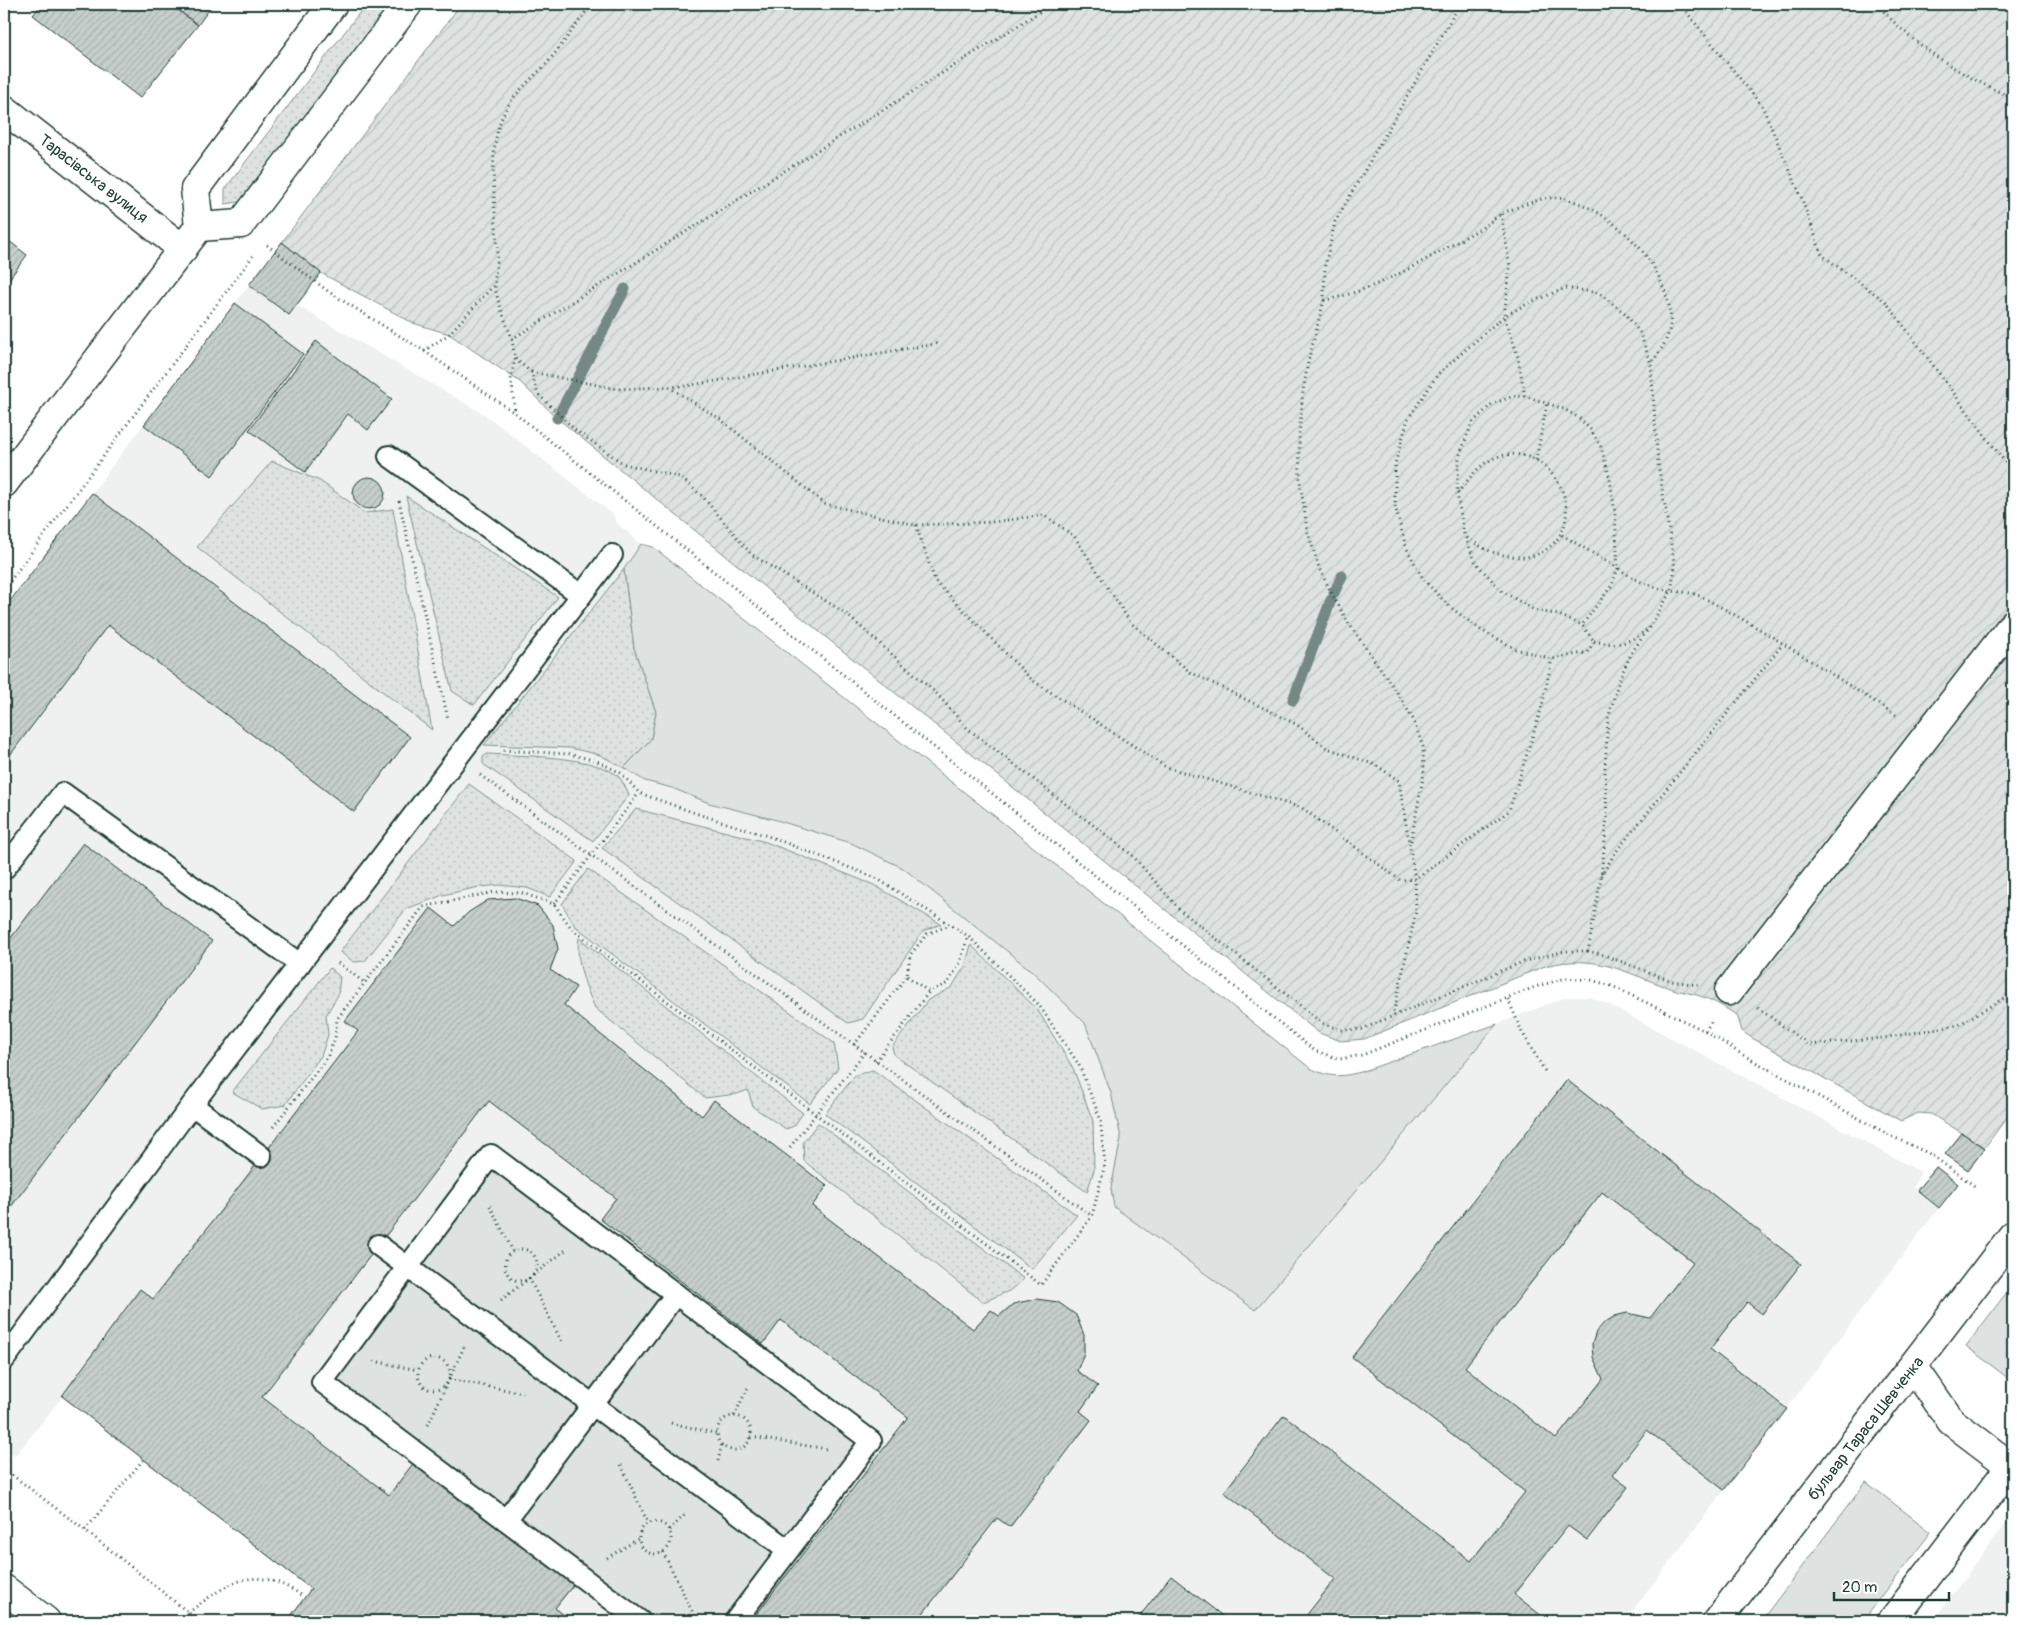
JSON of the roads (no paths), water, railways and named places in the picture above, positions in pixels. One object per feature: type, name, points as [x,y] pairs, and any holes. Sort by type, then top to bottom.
[{"type":"main road","points":[[4,483],[199,227],[195,189],[333,4]]},
{"type":"main road","points":[[199,227],[240,224],[408,4]]},
{"type":"main road","name":"Тарасівська вулиця","points":[[4,109],[183,249]]},
{"type":"main road","points":[[1729,991],[2013,624]]},
{"type":"main road","name":"бульвар Тараса Шевченка","points":[[1717,1621],[2013,1235]]},
{"type":"main road","points":[[1892,1621],[2012,1466],[1951,1421],[1913,1366]]},
{"type":"main road","points":[[4,1589],[46,1621]]},
{"type":"lane","points":[[389,456],[582,595]]},
{"type":"lane","points":[[4,1360],[192,1105],[612,555]]},
{"type":"lane","points":[[4,869],[62,793],[300,964]]},
{"type":"lane","points":[[192,1105],[258,1154]]},
{"type":"lane","points":[[640,1621],[322,1382],[491,1155],[871,1440],[735,1621]]},
{"type":"lane","points":[[378,1245],[788,1550]]},
{"type":"lane","points":[[506,1520],[676,1294]]},
{"type":"waterway","points":[[557,418],[625,289]]},
{"type":"waterway","points":[[1334,593],[1342,576]]},
{"type":"waterway","points":[[1293,700],[1331,600]]}]
